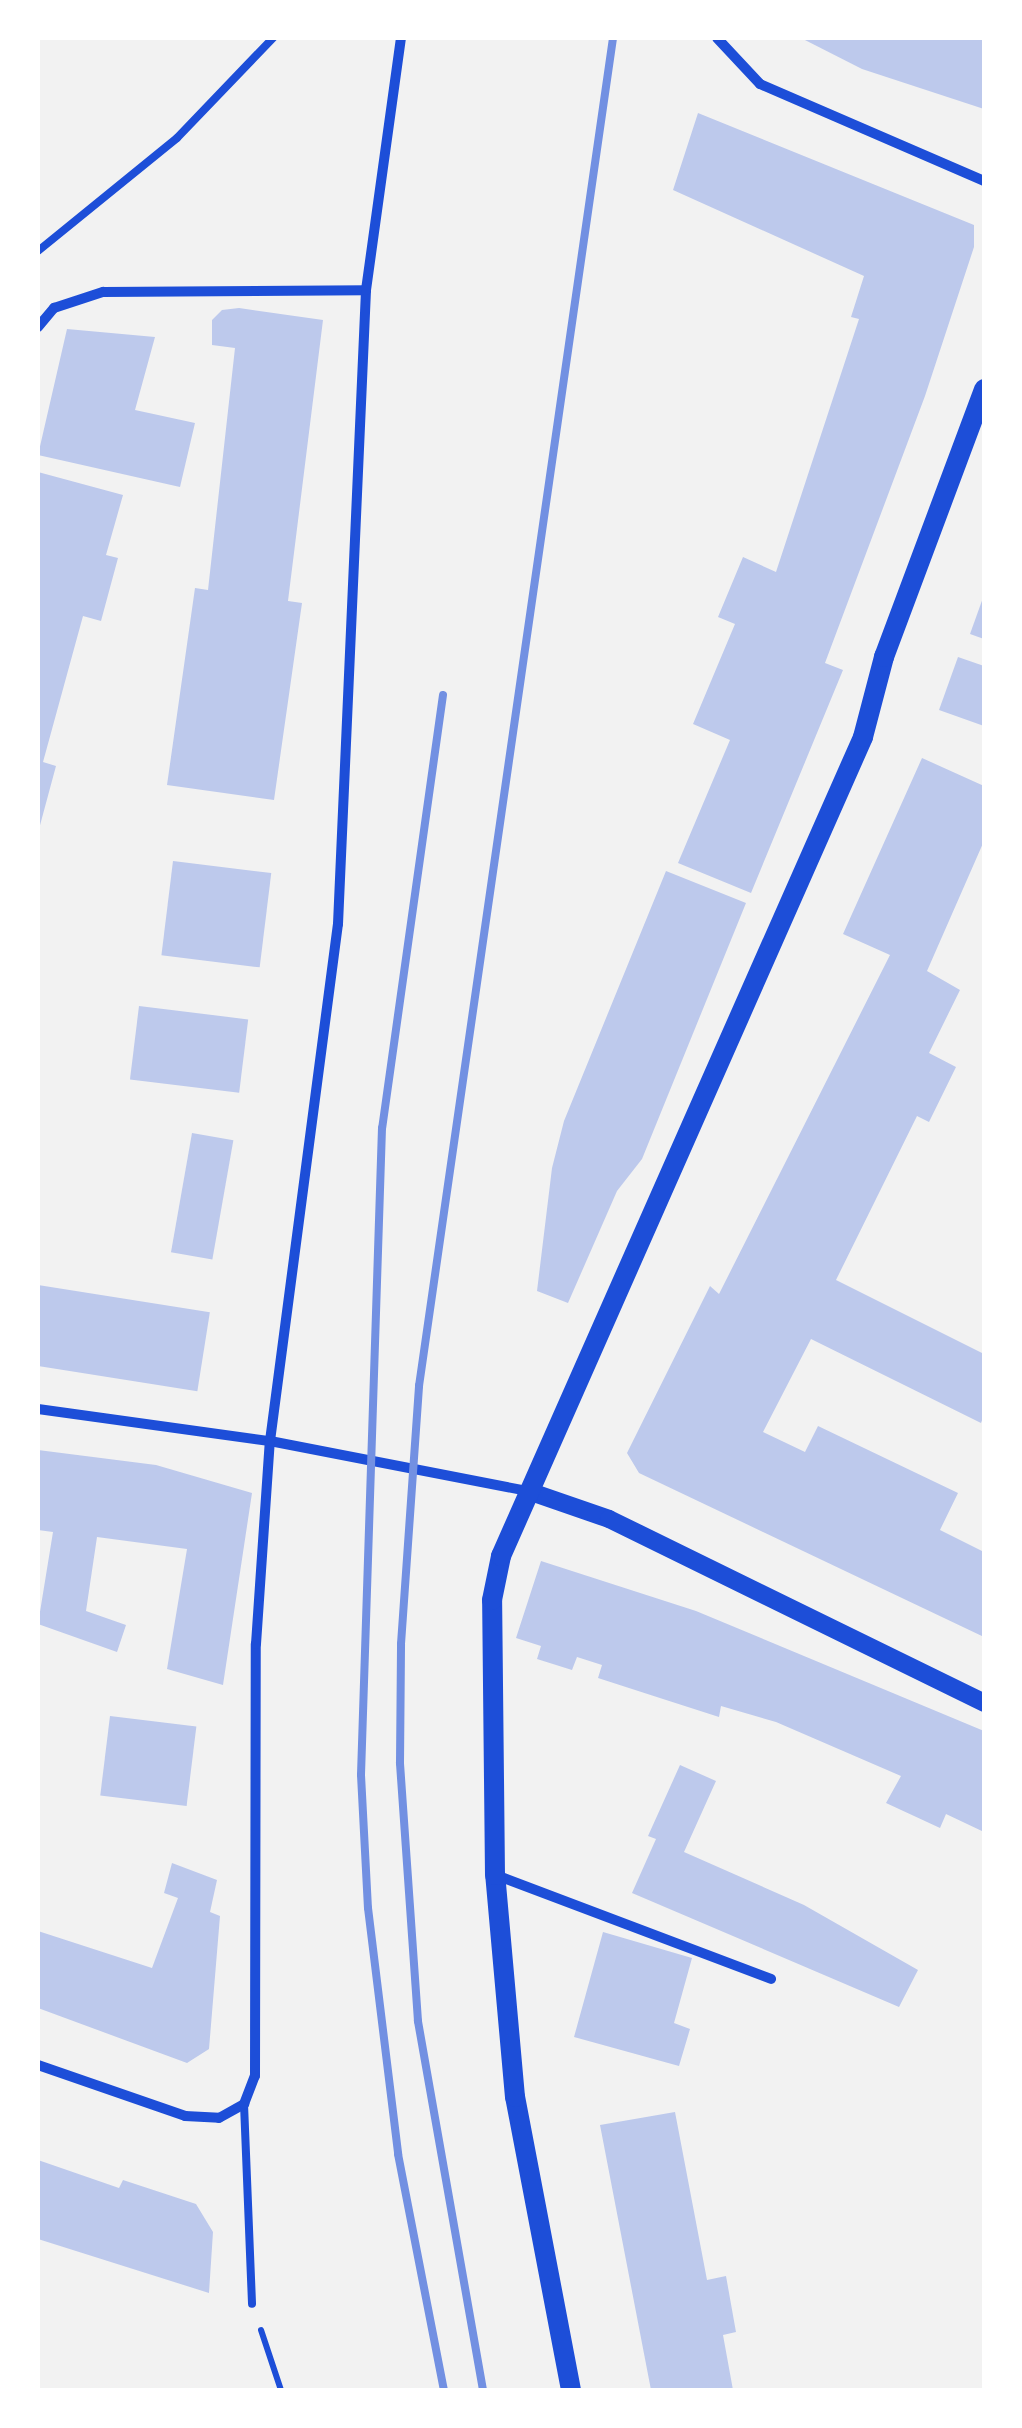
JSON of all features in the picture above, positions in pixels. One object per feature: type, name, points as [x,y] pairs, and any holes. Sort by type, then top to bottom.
[{"type":"main road","points":[[571,2390],[515,2097],[495,1875],[492,1600],[502,1556],[534,1492],[863,737],[884,658],[984,389]]},
{"type":"street","points":[[38,2066],[186,2116],[219,2118],[244,2104],[255,2076],[256,1644],[270,1441],[338,924],[366,290],[401,38]]},
{"type":"street","points":[[716,38],[760,84],[984,180]]},
{"type":"street","points":[[38,327],[54,308],[103,292],[366,290]]},
{"type":"street","points":[[38,1408],[270,1441],[534,1492],[608,1520],[984,1702]]},
{"type":"street","points":[[495,1875],[771,1980]]},
{"type":"lane","points":[[38,250],[177,138],[273,38]]},
{"type":"lane","points":[[244,2104],[252,2304]]},
{"type":"path","points":[[252,2304],[281,2390]]},
{"type":"building","points":[[801,38],[984,38],[984,109],[862,69]]},
{"type":"building","points":[[698,113],[974,225],[974,247],[925,396],[825,663],[843,670],[751,893],[678,863],[730,740],[693,724],[735,624],[718,617],[743,557],[776,572],[859,319],[851,317],[864,276],[673,190]]},
{"type":"building","points":[[239,308],[323,320],[288,601],[302,603],[274,800],[167,785],[195,588],[208,590],[235,348],[212,345],[212,320],[222,310]]},
{"type":"building","points":[[67,329],[155,337],[135,410],[195,423],[180,487],[38,455]]},
{"type":"building","points":[[38,472],[123,495],[106,555],[118,558],[101,621],[83,616],[43,762],[56,766],[39,829]]},
{"type":"building","points":[[984,595],[984,639],[970,634]]},
{"type":"building","points":[[958,657],[984,666],[984,726],[939,710]]},
{"type":"building","points":[[922,758],[984,786],[984,841],[927,971],[960,990],[929,1053],[956,1067],[929,1122],[917,1116],[836,1280],[984,1354],[984,1415],[981,1423],[811,1339],[763,1432],[805,1452],[818,1426],[958,1493],[940,1530],[984,1552],[984,1637],[639,1473],[627,1453],[710,1286],[719,1294],[890,955],[843,934]]},
{"type":"building","points":[[173,861],[271,873],[260,967],[161,955]]},
{"type":"building","points":[[666,871],[746,903],[642,1159],[617,1191],[568,1303],[537,1291],[552,1168],[564,1121]]},
{"type":"building","points":[[139,1006],[248,1019],[239,1093],[130,1079]]},
{"type":"building","points":[[192,1133],[233,1140],[212,1259],[171,1252]]},
{"type":"building","points":[[38,1285],[210,1312],[197,1391],[38,1366]]},
{"type":"building","points":[[38,1450],[156,1465],[252,1493],[223,1685],[167,1669],[187,1549],[97,1537],[86,1611],[126,1625],[117,1652],[38,1624],[53,1532],[38,1530]]},
{"type":"building","points":[[541,1561],[696,1611],[984,1731],[984,1832],[946,1814],[940,1828],[886,1803],[901,1776],[776,1722],[721,1706],[719,1717],[598,1678],[602,1665],[577,1657],[572,1670],[537,1659],[541,1646],[516,1638]]},
{"type":"building","points":[[110,1716],[196,1727],[187,1806],[100,1795]]},
{"type":"building","points":[[680,1765],[716,1781],[684,1852],[804,1905],[918,1970],[899,2007],[632,1893],[656,1839],[648,1836]]},
{"type":"building","points":[[172,1863],[217,1880],[210,1912],[220,1916],[209,2049],[187,2063],[38,2008],[38,1931],[152,1968],[178,1898],[164,1893]]},
{"type":"building","points":[[603,1932],[692,1958],[674,2023],[690,2029],[679,2066],[574,2037]]},
{"type":"building","points":[[675,2112],[707,2280],[726,2276],[736,2332],[723,2335],[733,2390],[651,2390],[600,2125]]},
{"type":"building","points":[[38,2160],[119,2188],[123,2180],[196,2204],[213,2232],[209,2293],[38,2239]]},
{"type":"railway","points":[[483,2390],[418,2021],[400,1763],[401,1644],[419,1386],[613,38]]},
{"type":"railway","points":[[443,695],[382,1128],[361,1775],[368,1908],[398,2154],[444,2390]]}]
